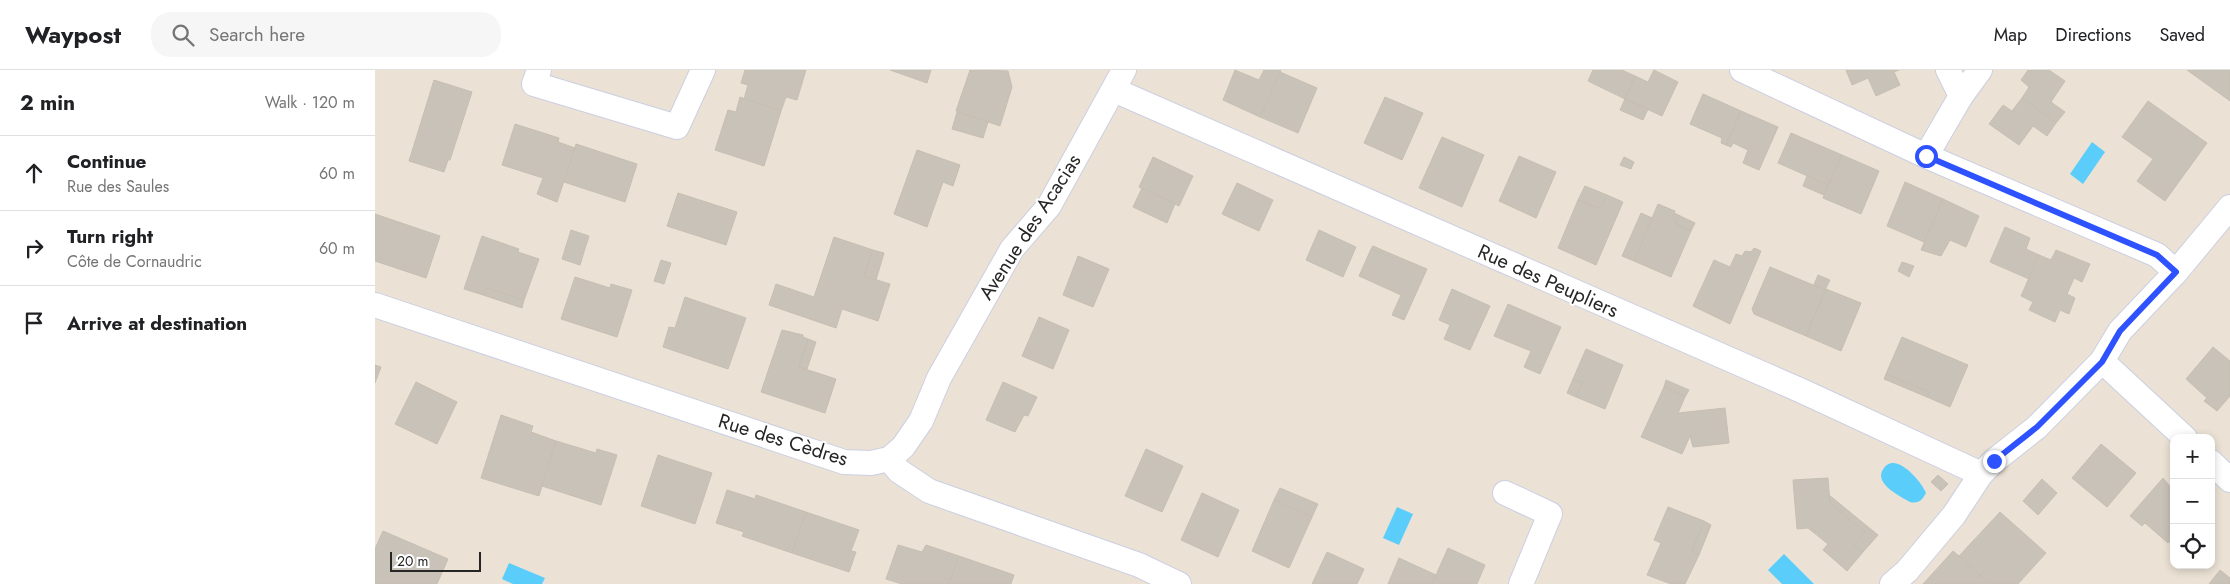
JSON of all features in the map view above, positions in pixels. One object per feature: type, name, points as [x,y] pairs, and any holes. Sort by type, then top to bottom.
[{"type":"street","points":[[539,70],[534,84],[677,127],[703,70]]},
{"type":"street","points":[[1742,70],[1926,156],[2157,255],[2176,272]]},
{"type":"street","points":[[1948,70],[1961,96]]},
{"type":"street","points":[[1926,156],[1961,96],[1980,70]]},
{"type":"street","name":"Avenue des Acacias","points":[[889,458],[903,447],[921,421],[939,378],[1012,248],[1049,206],[1119,80]]},
{"type":"street","name":"Rue des Peupliers","points":[[1119,80],[1981,474]]},
{"type":"street","points":[[1892,584],[1907,571],[1954,515],[1981,474],[1994,461],[2037,427],[2102,362],[2120,331],[2176,272],[2230,207]]},
{"type":"street","name":"Rue des Cèdres","points":[[375,305],[844,462],[871,463],[889,458]]},
{"type":"street","points":[[2102,362],[2181,434]]},
{"type":"street","points":[[889,458],[899,471],[929,492],[1139,565],[1179,584]]},
{"type":"street","points":[[2215,466],[2230,480]]},
{"type":"street","points":[[1505,493],[1550,514],[1521,584]]},
{"type":"water","points":[[2092,142],[2105,152],[2083,184],[2070,174]]},
{"type":"water","points":[[1894,463],[1908,470],[1921,484],[1926,493],[1920,501],[1910,502],[1894,493],[1884,484],[1881,474],[1887,465]]},
{"type":"water","points":[[1397,507],[1413,514],[1399,545],[1383,538]]},
{"type":"water","points":[[1784,554],[1814,584],[1782,584],[1768,570]]},
{"type":"water","points":[[509,563],[545,578],[542,584],[513,584],[502,579]]},
{"type":"building","points":[[745,70],[806,70],[797,100],[786,97],[781,111],[744,99],[748,85],[741,83]]},
{"type":"building","points":[[890,70],[931,70],[927,83]]},
{"type":"building","points":[[970,70],[1008,71],[1012,87],[1000,126],[956,111]]},
{"type":"building","points":[[1235,70],[1259,80],[1264,70],[1281,70],[1260,117],[1223,100]]},
{"type":"building","points":[[1593,70],[1622,70],[1635,76],[1625,99],[1588,81]]},
{"type":"building","points":[[1654,70],[1678,82],[1662,116],[1625,99],[1635,76],[1648,82]]},
{"type":"building","points":[[1846,70],[1899,70],[1894,72],[1900,85],[1876,96],[1868,78],[1852,85]]},
{"type":"building","points":[[2028,70],[2049,70],[2065,81],[2051,102],[2065,112],[2056,123],[2022,98],[2029,87],[2021,80]]},
{"type":"building","points":[[2187,70],[2230,70],[2230,101]]},
{"type":"building","points":[[1280,72],[1317,88],[1298,133],[1260,117]]},
{"type":"building","points":[[434,80],[472,92],[450,160],[448,160],[444,172],[409,161]]},
{"type":"building","points":[[1703,94],[1741,111],[1726,145],[1721,143],[1722,138],[1690,124]]},
{"type":"building","points":[[740,97],[781,111],[764,166],[715,150],[728,110],[736,112]]},
{"type":"building","points":[[1385,97],[1423,113],[1402,160],[1364,143]]},
{"type":"building","points":[[2022,98],[2056,123],[2047,136],[2033,126],[2019,145],[1989,124],[2003,105],[2012,111]]},
{"type":"building","points":[[1625,99],[1648,109],[1643,120],[1620,110]]},
{"type":"building","points":[[2148,101],[2207,143],[2165,201],[2137,181],[2153,159],[2122,137]]},
{"type":"building","points":[[1741,111],[1778,127],[1759,170],[1743,163],[1748,150],[1733,143],[1731,147],[1726,145]]},
{"type":"building","points":[[957,112],[988,122],[983,138],[952,129]]},
{"type":"building","points":[[515,124],[559,138],[558,142],[575,148],[557,202],[537,194],[543,178],[502,165]]},
{"type":"building","points":[[1791,133],[1842,155],[1828,185],[1778,163]]},
{"type":"building","points":[[1442,137],[1484,155],[1462,207],[1419,188]]},
{"type":"building","points":[[576,144],[637,164],[625,202],[564,182]]},
{"type":"building","points":[[917,150],[960,165],[953,186],[943,182],[927,227],[894,214]]},
{"type":"building","points":[[1842,155],[1879,171],[1861,214],[1823,198]]},
{"type":"building","points":[[1519,156],[1556,172],[1536,218],[1499,201]]},
{"type":"building","points":[[1153,157],[1193,176],[1179,206],[1139,187]]},
{"type":"building","points":[[1624,157],[1634,162],[1631,169],[1620,165]]},
{"type":"building","points":[[1807,176],[1828,185],[1824,195],[1803,186]]},
{"type":"building","points":[[1905,182],[1943,199],[1924,242],[1887,226]]},
{"type":"building","points":[[1237,183],[1273,200],[1259,231],[1222,214]]},
{"type":"building","points":[[1585,186],[1607,195],[1601,209],[1578,200]]},
{"type":"building","points":[[1142,188],[1175,204],[1167,223],[1133,207]]},
{"type":"building","points":[[678,193],[737,212],[726,245],[667,226]]},
{"type":"building","points":[[1607,195],[1623,202],[1596,265],[1558,248],[1578,200],[1601,209]]},
{"type":"building","points":[[1943,199],[1979,216],[1966,247],[1950,240],[1941,256],[1921,250]]},
{"type":"building","points":[[1658,204],[1675,211],[1673,217],[1677,219],[1675,224],[1691,231],[1671,277],[1634,261]]},
{"type":"building","points":[[1641,213],[1652,218],[1634,261],[1622,256]]},
{"type":"building","points":[[1674,213],[1695,223],[1691,231],[1675,224],[1677,219],[1673,217]]},
{"type":"building","points":[[375,214],[440,236],[426,278],[375,261]]},
{"type":"building","points":[[2005,227],[2030,238],[2026,249],[2039,255],[2029,279],[1990,262]]},
{"type":"building","points":[[571,230],[589,236],[580,265],[562,259]]},
{"type":"building","points":[[1319,230],[1356,247],[1343,277],[1306,260]]},
{"type":"building","points":[[482,236],[519,249],[518,252],[539,259],[524,300],[486,288],[483,295],[464,289]]},
{"type":"building","points":[[834,237],[873,250],[864,276],[890,284],[878,321],[842,309],[836,328],[769,305],[776,284],[814,297]]},
{"type":"building","points":[[1373,246],[1389,253],[1388,256],[1371,249]]},
{"type":"building","points":[[1754,248],[1761,251],[1730,324],[1693,306],[1714,260],[1730,267],[1736,254],[1742,256],[1745,251],[1751,252]]},
{"type":"building","points":[[1371,249],[1388,256],[1389,253],[1427,269],[1404,320],[1392,315],[1401,295],[1359,276]]},
{"type":"building","points":[[873,250],[884,253],[876,280],[864,276]]},
{"type":"building","points":[[2056,250],[2090,264],[2082,282],[2074,278],[2067,294],[2075,298],[2069,314],[2060,310],[2055,322],[2029,310],[2033,302],[2021,296],[2039,255],[2051,260]]},
{"type":"building","points":[[1078,256],[1109,269],[1093,307],[1063,295]]},
{"type":"building","points":[[661,260],[671,263],[664,284],[654,281]]},
{"type":"building","points":[[1902,262],[1914,266],[1909,277],[1898,271]]},
{"type":"building","points":[[1770,267],[1825,290],[1806,336],[1754,314],[1752,309]]},
{"type":"building","points":[[1818,275],[1830,280],[1825,290],[1814,285]]},
{"type":"building","points":[[575,277],[610,288],[611,284],[632,290],[617,337],[561,319]]},
{"type":"building","points":[[486,288],[524,300],[522,308],[483,295]]},
{"type":"building","points":[[1452,289],[1490,306],[1470,350],[1444,339],[1450,325],[1439,320]]},
{"type":"building","points":[[1826,289],[1861,303],[1841,351],[1806,336]]},
{"type":"building","points":[[685,297],[746,318],[728,369],[663,347],[669,327],[675,328]]},
{"type":"building","points":[[1508,304],[1561,327],[1540,374],[1524,367],[1531,351],[1494,336]]},
{"type":"building","points":[[1039,317],[1069,330],[1053,369],[1022,356]]},
{"type":"building","points":[[782,330],[803,335],[803,337],[808,339],[799,367],[836,379],[825,413],[761,392]]},
{"type":"building","points":[[1902,337],[1968,365],[1950,407],[1927,397],[1929,392],[1886,374]]},
{"type":"building","points":[[808,339],[816,342],[807,369],[799,367]]},
{"type":"building","points":[[2213,347],[2230,361],[2230,396],[2217,411],[2204,401],[2207,398],[2186,379]]},
{"type":"building","points":[[1586,349],[1623,365],[1605,409],[1576,397],[1583,383],[1573,379]]},
{"type":"building","points":[[375,365],[381,367],[375,383]]},
{"type":"building","points":[[1886,374],[1929,392],[1927,397],[1884,379]]},
{"type":"building","points":[[1573,379],[1583,383],[1576,397],[1567,393]]},
{"type":"building","points":[[1666,380],[1689,390],[1685,397],[1664,387]]},
{"type":"building","points":[[416,382],[457,402],[437,444],[395,424]]},
{"type":"building","points":[[1003,382],[1037,397],[1028,416],[1024,415],[1015,432],[986,420]]},
{"type":"building","points":[[1664,387],[1685,397],[1678,413],[1725,408],[1729,443],[1693,447],[1690,436],[1682,454],[1641,437]]},
{"type":"building","points":[[501,415],[533,426],[531,432],[556,441],[539,496],[481,478]]},
{"type":"building","points":[[556,441],[596,453],[597,449],[617,455],[601,505],[542,486]]},
{"type":"building","points":[[2101,444],[2136,473],[2107,507],[2072,478]]},
{"type":"building","points":[[1146,449],[1183,466],[1162,512],[1125,496]]},
{"type":"building","points":[[658,455],[712,473],[695,524],[641,506]]},
{"type":"building","points":[[1938,475],[1948,484],[1941,491],[1931,482]]},
{"type":"building","points":[[1828,478],[1830,503],[1865,532],[1854,545],[1863,552],[1847,571],[1823,550],[1828,544],[1808,528],[1797,529],[1793,480]]},
{"type":"building","points":[[2163,478],[2170,486],[2170,541],[2168,543],[2145,523],[2142,526],[2130,516]]},
{"type":"building","points":[[2042,479],[2057,493],[2038,515],[2023,501]]},
{"type":"building","points":[[1280,488],[1318,504],[1312,517],[1274,500]]},
{"type":"building","points":[[727,490],[755,499],[756,495],[806,512],[792,553],[742,536],[744,532],[716,523]]},
{"type":"building","points":[[1202,493],[1239,510],[1218,557],[1181,540]]},
{"type":"building","points":[[1829,495],[1878,535],[1863,552],[1854,545],[1865,532],[1830,503]]},
{"type":"building","points":[[1274,500],[1312,517],[1289,568],[1252,551]]},
{"type":"building","points":[[1668,507],[1704,521],[1692,551],[1699,555],[1685,584],[1671,584],[1647,575],[1661,543],[1654,540]]},
{"type":"building","points":[[806,512],[859,530],[851,551],[856,552],[849,572],[792,553]]},
{"type":"building","points":[[2000,512],[2046,553],[2018,584],[1990,584],[1959,556]]},
{"type":"building","points":[[1704,521],[1711,525],[1699,555],[1692,551]]},
{"type":"building","points":[[383,531],[448,559],[437,584],[375,584],[375,549]]},
{"type":"building","points":[[898,545],[922,552],[926,545],[959,556],[949,584],[902,584],[886,579]]},
{"type":"building","points":[[1448,548],[1485,565],[1477,584],[1432,584]]},
{"type":"building","points":[[1953,551],[1959,556],[1990,584],[1923,584]]},
{"type":"building","points":[[1327,552],[1364,569],[1357,584],[1312,584]]},
{"type":"building","points":[[959,556],[1014,575],[1011,584],[949,584]]},
{"type":"building","points":[[1399,558],[1436,575],[1432,584],[1388,584]]},
{"type":"building","points":[[2220,570],[2230,578],[2230,584],[2209,584]]},
{"type":"route","points":[[1926,156],[2157,255],[2176,272],[2120,331],[2102,362],[2037,427],[1994,461]]}]
